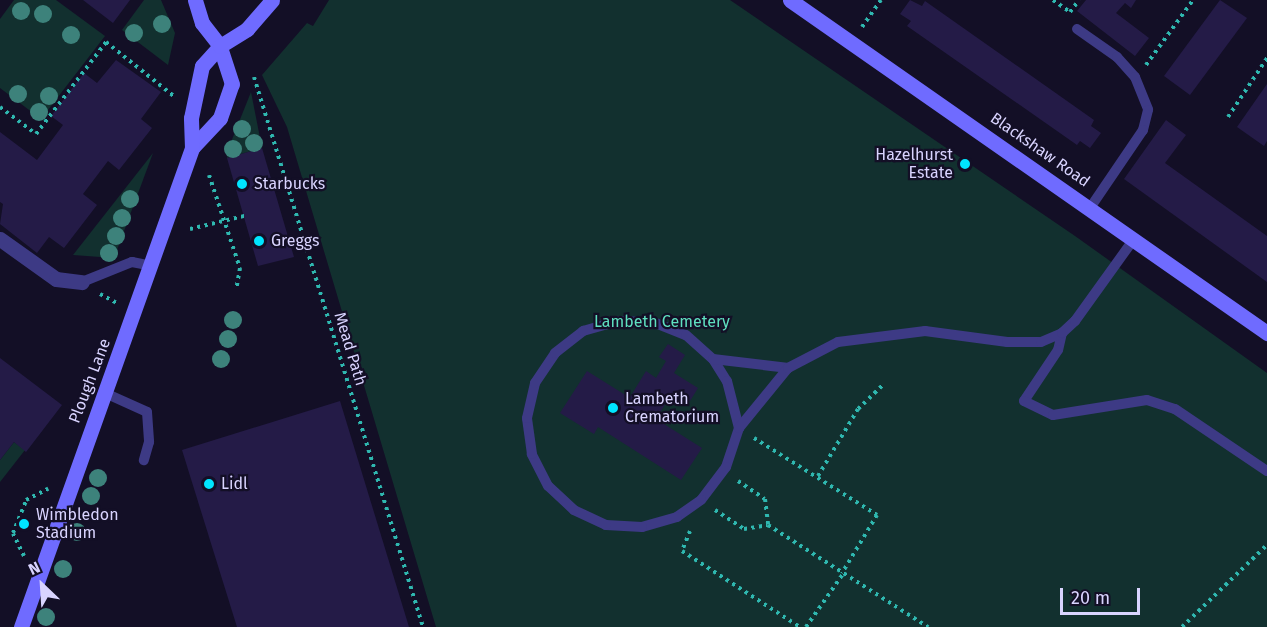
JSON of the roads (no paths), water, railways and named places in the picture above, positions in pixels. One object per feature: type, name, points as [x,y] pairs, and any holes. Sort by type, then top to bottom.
[{"type":"main road","points":[[195,0],[202,23],[220,46],[247,29],[272,0]]},
{"type":"main road","name":"Blackshaw Road","points":[[790,0],[1267,333]]},
{"type":"main road","name":"Plough Lane","points":[[21,627],[152,266],[192,148],[191,118],[201,66],[220,46],[232,84],[220,118],[192,148]]},
{"type":"street","points":[[0,239],[56,279],[82,282]]},
{"type":"lane","points":[[1077,29],[1117,57],[1135,77],[1148,110],[1143,130],[1090,208]]},
{"type":"lane","points":[[739,428],[727,381],[713,359],[686,335],[653,322],[617,321],[583,332],[555,353],[535,383],[527,418],[531,454],[548,486],[574,510],[606,525],[642,527],[677,517],[702,500],[723,472],[739,428],[788,368],[838,342],[874,336],[925,331],[1008,342],[1041,342],[1062,333],[1075,321],[1134,239]]},
{"type":"lane","points":[[82,282],[132,262],[152,266]]},
{"type":"lane","points":[[1062,333],[1058,350],[1024,401],[1053,415],[1147,400],[1175,409],[1267,471]]},
{"type":"lane","points":[[713,359],[788,368]]},
{"type":"lane","points":[[105,393],[147,412],[149,442],[144,460]]},
{"type":"place","name":"Hazelhurst Estate","points":[[965,164]]},
{"type":"place","name":"Starbucks","points":[[242,184]]},
{"type":"place","name":"Greggs","points":[[259,241]]},
{"type":"place","name":"Lambeth Crematorium","points":[[613,408]]},
{"type":"place","name":"Lidl","points":[[209,484]]},
{"type":"place","name":"Wimbledon Stadium","points":[[24,524]]},
{"type":"park label","name":"Lambeth Cemetery","points":[[662,322]]}]
